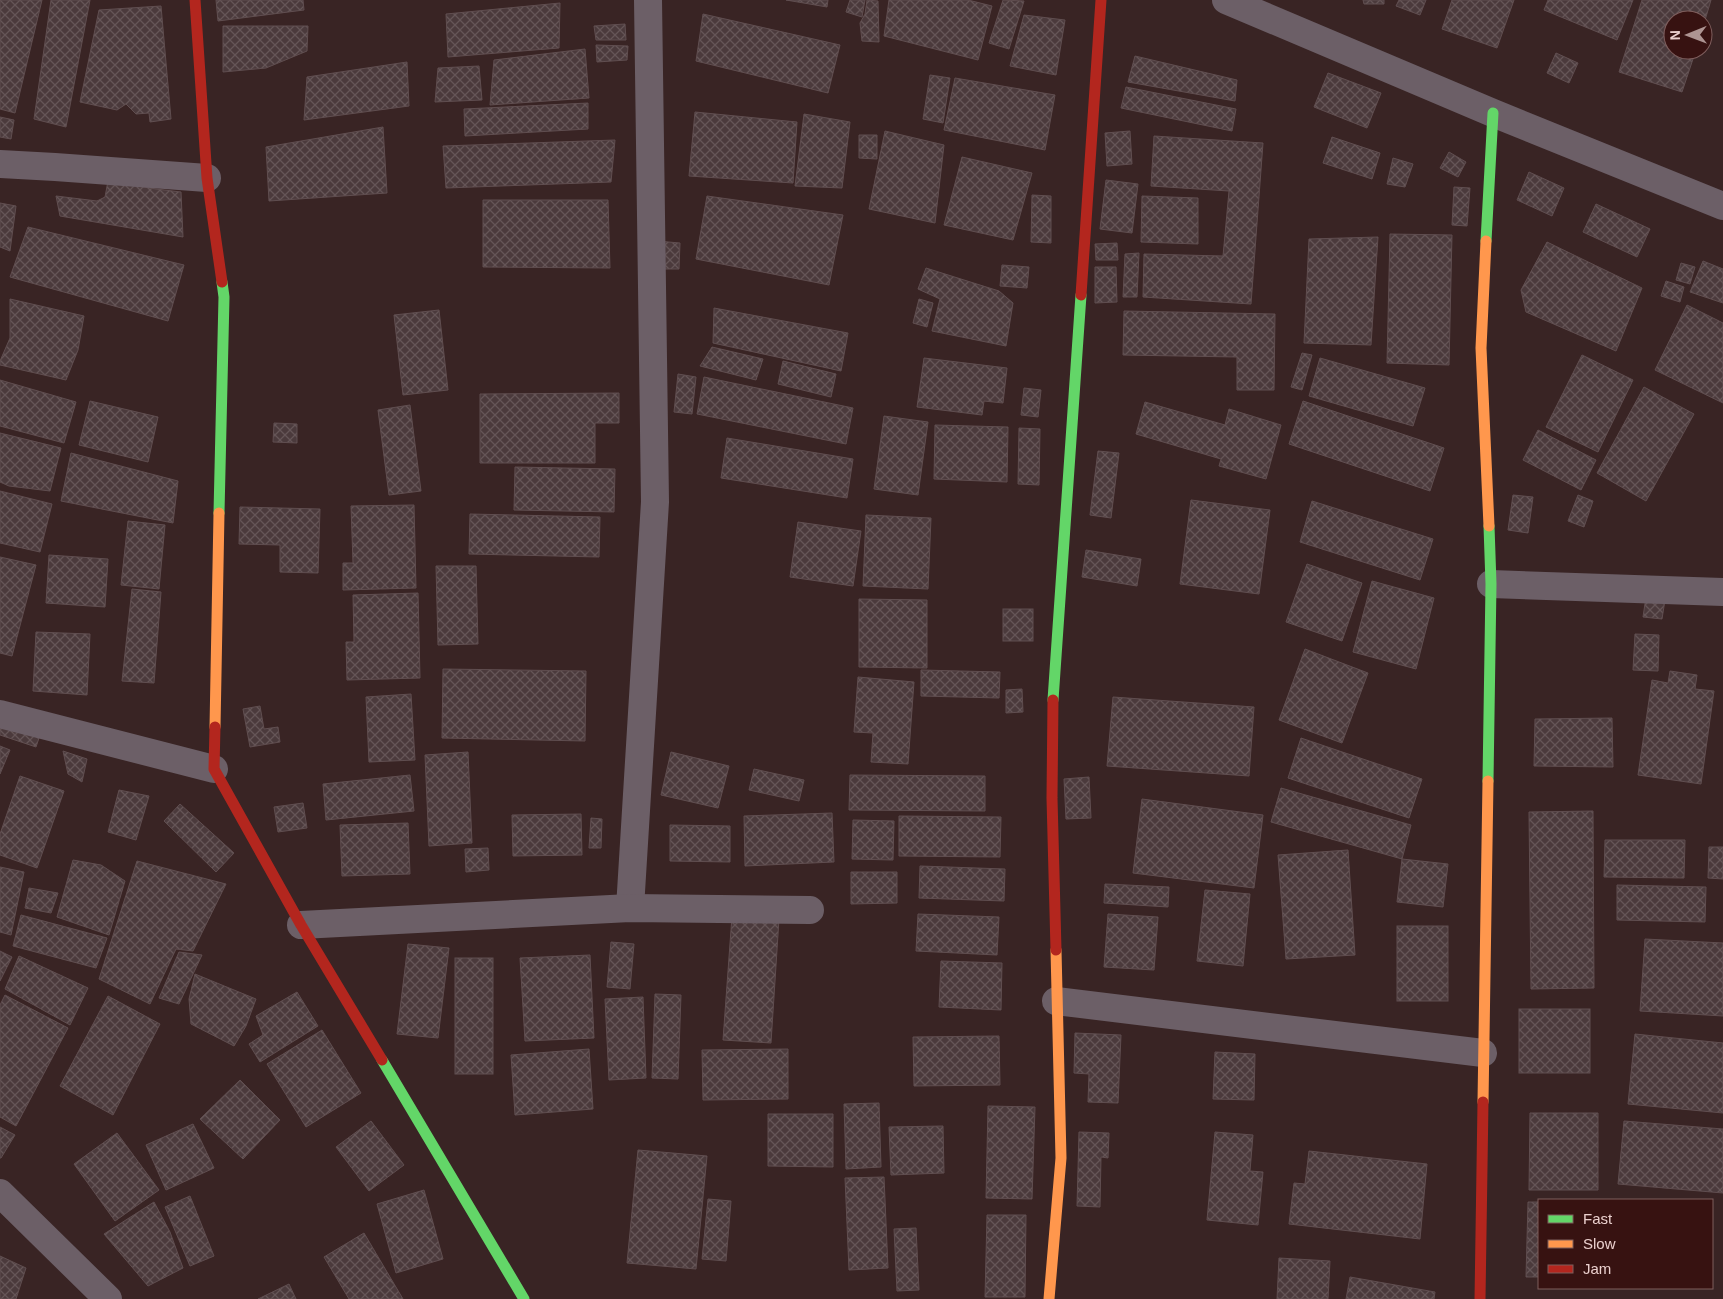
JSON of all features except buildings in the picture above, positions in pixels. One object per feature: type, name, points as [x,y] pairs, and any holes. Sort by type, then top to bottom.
[{"type":"street","points":[[195,0],[206,178],[224,297],[214,769],[301,926],[524,1299]]},
{"type":"street","points":[[630,908],[655,502],[648,0]]},
{"type":"street","points":[[1049,1299],[1061,1158],[1056,1001],[1052,721],[1101,0]]},
{"type":"street","points":[[1226,0],[1493,113],[1723,206]]},
{"type":"street","points":[[1480,1299],[1491,584],[1480,348],[1493,113]]},
{"type":"street","points":[[0,164],[55,166],[206,178]]},
{"type":"street","points":[[1491,584],[1723,592]]},
{"type":"street","points":[[0,714],[214,769]]},
{"type":"street","points":[[301,926],[630,908],[810,910]]},
{"type":"street","points":[[1056,1001],[1483,1053]]},
{"type":"street","points":[[0,1193],[108,1299]]},
{"type":"traffic: fast","points":[[1486,241],[1493,113]]},
{"type":"traffic: fast","points":[[219,513],[224,297],[222,282]]},
{"type":"traffic: fast","points":[[1053,700],[1081,295]]},
{"type":"traffic: fast","points":[[1488,781],[1491,584],[1489,526]]},
{"type":"traffic: fast","points":[[382,1060],[524,1299]]},
{"type":"traffic: slow","points":[[1486,241],[1481,348],[1489,526]]},
{"type":"traffic: slow","points":[[215,727],[219,513]]},
{"type":"traffic: slow","points":[[1483,1102],[1488,781]]},
{"type":"traffic: slow","points":[[1049,1299],[1061,1158],[1056,950]]},
{"type":"traffic: jam","points":[[195,0],[207,178],[222,282]]},
{"type":"traffic: jam","points":[[1081,295],[1101,0]]},
{"type":"traffic: jam","points":[[1053,700],[1052,798],[1056,950]]},
{"type":"traffic: jam","points":[[215,727],[214,769],[301,925],[382,1060]]},
{"type":"traffic: jam","points":[[1480,1299],[1483,1102]]}]
